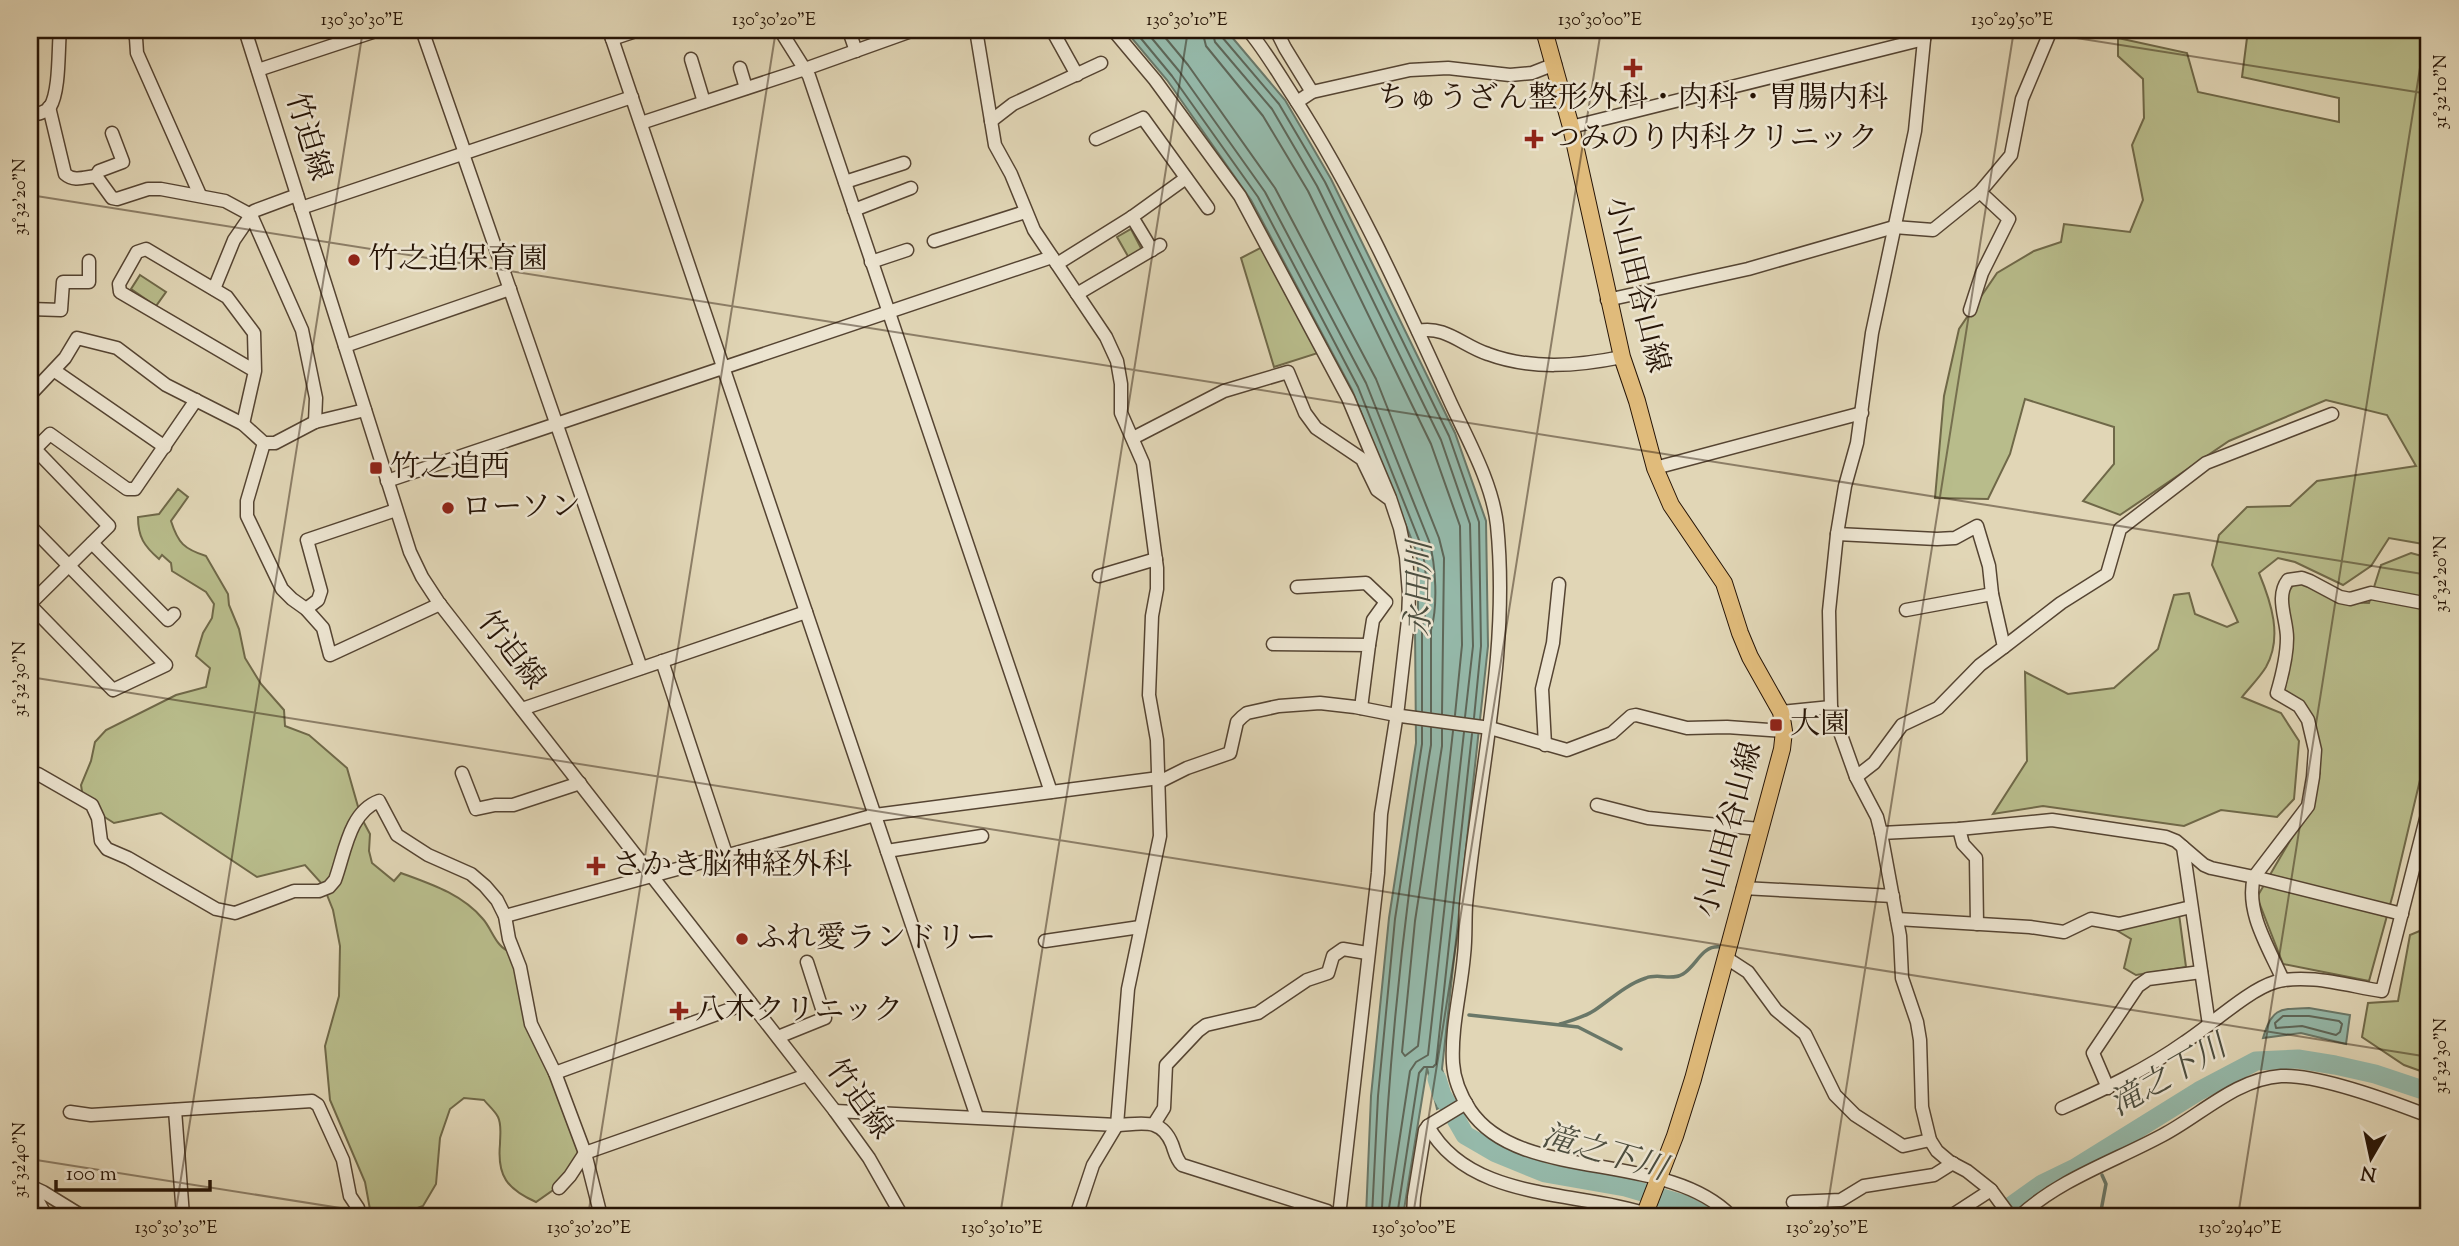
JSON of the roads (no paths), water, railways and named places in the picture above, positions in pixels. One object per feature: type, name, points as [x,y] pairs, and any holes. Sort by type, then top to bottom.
[{"type":"main road","name":"小山田谷山線","points":[[1544,30],[1571,127],[1607,300],[1655,468],[1671,505],[1724,583],[1750,657],[1781,712],[1784,731],[1782,749],[1693,1079],[1647,1214]]},
{"type":"street","points":[[60,30],[58,66],[49,107],[65,174],[74,179],[96,176]]},
{"type":"street","points":[[132,30],[136,38],[137,53],[200,195]]},
{"type":"street","name":"竹迫線","points":[[245,30],[413,559],[440,604],[835,1111],[869,1158],[902,1216]]},
{"type":"street","points":[[258,70],[379,30]]},
{"type":"street","points":[[422,30],[640,668]]},
{"type":"street","points":[[639,30],[611,34],[977,1117]]},
{"type":"street","points":[[780,30],[809,76],[1051,792]]},
{"type":"street","points":[[871,30],[876,43]]},
{"type":"street","points":[[976,30],[995,145],[1034,230],[1106,337],[1117,361],[1121,384],[1121,413],[1143,463],[1156,559],[1157,589],[1152,616],[1149,695],[1157,740],[1160,836],[1128,989],[1117,1125],[1093,1165],[1076,1216]]},
{"type":"street","points":[[1052,30],[1077,75]]},
{"type":"street","points":[[1114,30],[1155,80],[1240,196],[1348,398],[1390,498],[1406,557],[1409,594],[1399,716],[1381,814],[1378,873],[1339,1216]]},
{"type":"street","points":[[1248,30],[1317,133],[1357,208],[1418,331],[1487,485],[1496,519],[1500,557],[1500,622],[1490,728],[1466,908],[1464,960],[1454,1027],[1453,1068],[1458,1089],[1473,1114],[1491,1131],[1539,1154],[1658,1179],[1697,1193],[1723,1208],[1731,1216]]},
{"type":"street","points":[[1276,30],[1284,48],[1312,92]]},
{"type":"street","points":[[1607,300],[1748,269],[1894,227],[1933,230],[1980,192],[2011,155],[2022,99],[2051,30]]},
{"type":"street","points":[[849,31],[856,51]]},
{"type":"street","points":[[641,123],[856,51],[906,31]]},
{"type":"street","points":[[1571,127],[1924,34],[1915,131],[1874,322],[1857,443],[1836,534],[1829,611],[1831,707],[1856,777],[1877,817],[1881,833],[1898,919],[1902,978],[1917,1022],[1920,1040],[1922,1107],[1930,1140],[1937,1151],[1993,1193],[2010,1216]]},
{"type":"street","points":[[691,59],[704,102]]},
{"type":"street","points":[[991,121],[1013,104],[1101,63]]},
{"type":"street","points":[[1297,102],[1312,92],[1427,68],[1510,75],[1532,73],[1555,64]]},
{"type":"street","points":[[740,68],[746,88]]},
{"type":"street","points":[[301,208],[632,97]]},
{"type":"street","points":[[30,116],[44,112],[49,107]]},
{"type":"street","points":[[1096,139],[1143,118],[1208,208]]},
{"type":"street","points":[[96,176],[99,171],[123,162],[112,133]]},
{"type":"street","points":[[845,183],[904,163]]},
{"type":"street","points":[[96,176],[112,198],[117,199],[148,188],[225,201],[251,215],[302,330],[314,388],[315,422]]},
{"type":"street","points":[[387,481],[888,313],[1054,261],[1132,217],[1186,178]]},
{"type":"street","points":[[854,210],[911,188]]},
{"type":"street","points":[[1970,310],[1982,273],[2009,219],[1980,192]]},
{"type":"street","points":[[214,289],[234,240],[254,211],[297,195]]},
{"type":"street","points":[[934,241],[1025,212]]},
{"type":"street","points":[[1077,294],[1156,247],[1132,217]]},
{"type":"street","points":[[243,424],[255,371],[254,333],[227,297],[146,249],[137,252],[118,284],[120,292],[255,371]]},
{"type":"street","points":[[871,262],[907,250]]},
{"type":"street","points":[[30,309],[61,310],[63,282],[89,282],[89,261]]},
{"type":"street","points":[[345,346],[510,289]]},
{"type":"street","points":[[1418,331],[1427,328],[1439,331],[1487,354],[1543,364],[1574,366],[1622,357]]},
{"type":"street","points":[[32,387],[55,370],[77,338],[117,348],[166,385],[243,424],[264,443],[275,443],[315,422],[365,410]]},
{"type":"street","points":[[55,370],[165,447]]},
{"type":"street","points":[[1133,438],[1224,391],[1288,372],[1305,413],[1316,428],[1362,459],[1377,490],[1390,498]]},
{"type":"street","points":[[30,526],[69,566],[166,665],[113,690],[30,605],[69,566],[92,543],[109,526],[32,446],[50,434],[127,489],[135,489],[196,400]]},
{"type":"street","points":[[1655,468],[1862,413]]},
{"type":"street","points":[[1856,777],[1874,763],[1902,725],[1938,708],[1980,665],[2061,604],[2107,574],[2120,529],[2206,463],[2332,414]]},
{"type":"street","points":[[264,443],[247,501],[247,516],[282,589],[323,628],[330,655],[440,604]]},
{"type":"street","points":[[306,609],[318,600],[321,591],[307,540],[396,510]]},
{"type":"street","points":[[1836,534],[1955,538],[1977,526],[1989,566],[1992,594],[2004,647]]},
{"type":"street","points":[[92,543],[168,620],[174,614]]},
{"type":"street","points":[[1099,576],[1156,559]]},
{"type":"street","points":[[2283,980],[2252,907],[2250,889],[2254,877],[2308,806],[2313,777],[2315,750],[2308,720],[2299,706],[2277,692],[2287,642],[2282,600],[2285,583],[2302,578],[2340,597],[2350,599],[2371,593],[2429,604]]},
{"type":"street","points":[[1297,587],[1366,583],[1386,602],[1374,620],[1361,708]]},
{"type":"street","points":[[1545,745],[1542,689],[1553,643],[1559,584]]},
{"type":"street","points":[[1906,610],[1992,594]]},
{"type":"street","points":[[522,709],[806,612]]},
{"type":"street","points":[[1273,644],[1369,645]]},
{"type":"street","points":[[662,661],[727,857]]},
{"type":"street","points":[[505,916],[875,815],[1159,780],[1230,753],[1237,722],[1247,713],[1279,706],[1307,704],[1361,708],[1490,728],[1567,750],[1612,733],[1630,716],[1636,715],[1687,728],[1727,727],[1784,731]]},
{"type":"street","points":[[1781,712],[1831,707]]},
{"type":"street","points":[[462,773],[476,809],[513,805],[580,783]]},
{"type":"street","points":[[30,774],[37,774],[92,805],[98,818],[101,841],[107,849],[128,858],[216,909],[235,913],[294,891],[319,891],[329,887],[335,880],[356,819],[364,810],[379,801],[397,835],[428,855],[471,874],[490,891],[505,916],[509,939],[520,967],[531,1024],[555,1073],[586,1153],[601,1216]]},
{"type":"street","points":[[1597,805],[1648,818],[1759,829]]},
{"type":"street","points":[[2062,1108],[2108,1088],[2183,1044],[2272,982],[2308,979],[2382,991],[2429,807]]},
{"type":"street","points":[[1881,833],[2052,820],[2166,837],[2183,846],[2211,868],[2402,914]]},
{"type":"street","points":[[1959,829],[1964,844],[1976,858],[1977,924]]},
{"type":"street","points":[[887,851],[982,835]]},
{"type":"street","points":[[2183,846],[2210,1025]]},
{"type":"street","points":[[1743,888],[1893,895]]},
{"type":"street","points":[[1898,919],[2064,932],[2091,919],[2119,924],[2191,907]]},
{"type":"street","points":[[1045,941],[1140,927]]},
{"type":"street","points":[[1154,1124],[1164,1108],[1166,1065],[1198,1031],[1206,1025],[1258,1013],[1268,1008],[1307,980],[1328,973],[1333,956],[1343,949],[1367,953]]},
{"type":"street","points":[[1725,957],[1748,972],[1776,1010],[1805,1034],[1836,1095],[1855,1115],[1903,1146],[1930,1140]]},
{"type":"street","points":[[778,1037],[825,1018],[807,962]]},
{"type":"street","points":[[2108,1088],[2093,1053],[2138,986],[2148,979],[2201,972]]},
{"type":"street","points":[[555,1073],[750,1002]]},
{"type":"street","points":[[559,1188],[586,1153],[807,1075]]},
{"type":"street","points":[[2020,1216],[2070,1181],[2164,1135],[2235,1091],[2259,1080],[2282,1076],[2318,1081],[2429,1116]]},
{"type":"street","points":[[69,1112],[91,1115],[312,1101],[318,1105],[340,1154],[350,1196],[358,1208],[359,1216]]},
{"type":"street","points":[[1413,1216],[1423,1138],[1428,1126],[1466,1103]]},
{"type":"street","points":[[175,1110],[183,1216]]},
{"type":"street","points":[[835,1111],[1117,1125],[1154,1124],[1165,1130],[1182,1165],[1326,1211],[1333,1216]]},
{"type":"street","points":[[1428,1126],[1442,1145],[1467,1166],[1507,1186],[1647,1214]]},
{"type":"street","points":[[1793,1202],[1841,1200],[1864,1186],[1934,1175],[1953,1163]]},
{"type":"street","points":[[30,1186],[46,1216]]},
{"type":"street","points":[[30,1186],[82,1216]]},
{"type":"street","points":[[1951,1216],[1993,1193]]},
{"type":"water","name":"永田川","points":[[1125,30],[1226,30],[1285,100],[1331,179],[1455,433],[1486,521],[1488,646],[1442,1069],[1451,1101],[1437,1109],[1427,1068],[1403,1216],[1366,1216],[1371,1096],[1389,918],[1416,743],[1415,627],[1418,619],[1418,564],[1415,548],[1352,390],[1251,200],[1167,80]]},
{"type":"water","points":[[2309,1008],[2350,1015],[2346,1044],[2301,1033],[2263,1038],[2270,1020],[2278,1012]]},
{"type":"waterway","points":[[1560,1024],[1591,1012],[1639,981],[1651,977],[1679,976],[1704,952],[1720,947]]},
{"type":"waterway","points":[[1469,1015],[1578,1027],[1621,1049]]},
{"type":"waterway","name":"滝之下川","points":[[1997,1216],[2042,1184],[2075,1168],[2199,1091],[2256,1061],[2298,1059],[2335,1065],[2375,1074],[2429,1092]]},
{"type":"waterway","name":"滝之下川","points":[[1437,1079],[1442,1095],[1465,1135],[1496,1153],[1545,1173],[1625,1187],[1683,1204],[1706,1216]]},
{"type":"waterway","points":[[2100,1216],[2106,1184],[2102,1175]]},
{"type":"place","name":"ちゅうざん整形外科・内科・胃腸内科","points":[[1633,68]]},
{"type":"place","name":"つみのり内科クリニック","points":[[1534,139]]},
{"type":"place","name":"竹之迫保育園","points":[[354,260]]},
{"type":"place","name":"竹之迫西","points":[[376,468]]},
{"type":"place","name":"ローソン","points":[[448,508]]},
{"type":"place","name":"大園","points":[[1776,725]]},
{"type":"place","name":"さかき脳神経外科","points":[[596,866]]},
{"type":"place","name":"ふれ愛ランドリー","points":[[742,939]]},
{"type":"place","name":"八木クリニック","points":[[679,1011]]}]
